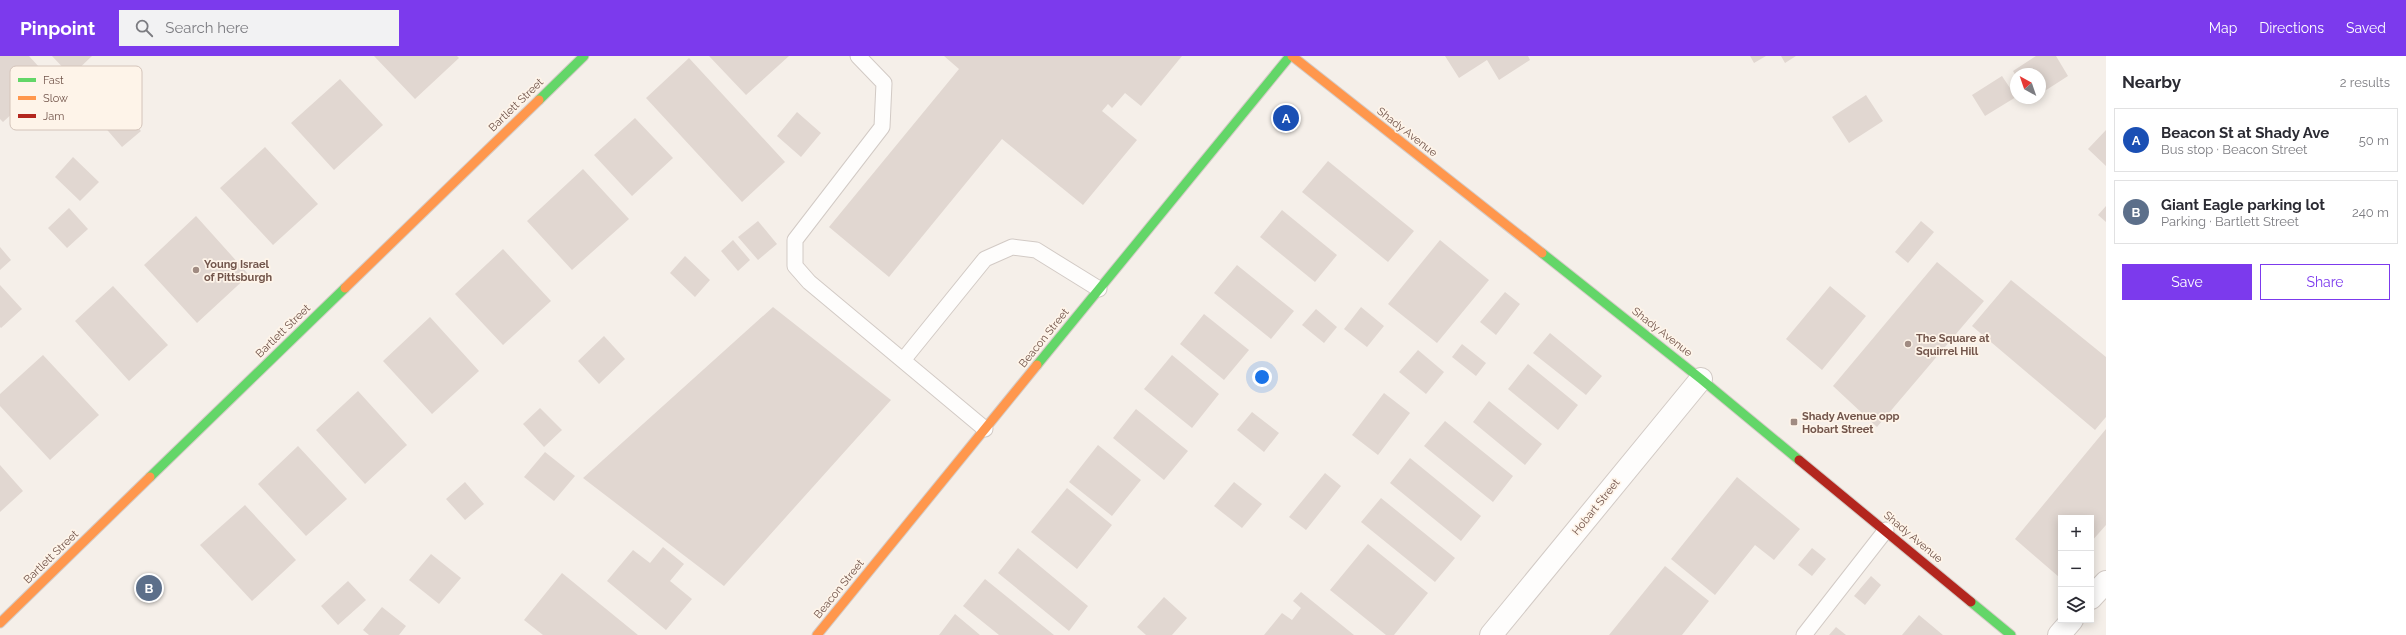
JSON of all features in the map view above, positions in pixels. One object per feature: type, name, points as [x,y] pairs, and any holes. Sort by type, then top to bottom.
[{"type":"main road","name":"Bartlett Street","points":[[0,623],[584,56]]},
{"type":"main road","name":"Beacon Street","points":[[817,635],[1291,56]]},
{"type":"main road","name":"Shady Avenue","points":[[1291,56],[1701,379],[1886,530],[2011,635]]},
{"type":"street","name":"Hobart Street","points":[[1491,635],[1701,379]]},
{"type":"street","points":[[2094,595],[2106,582]]},
{"type":"street","points":[[2059,635],[2069,623]]},
{"type":"lane","points":[[858,56],[884,83],[882,127],[795,240],[795,266],[809,282],[904,359],[985,429]]},
{"type":"lane","points":[[904,359],[985,259],[1012,246],[1036,250],[1099,289]]},
{"type":"lane","points":[[1804,635],[1886,530]]},
{"type":"building","points":[[0,56],[29,56],[38,66],[10,66],[10,116],[3,122],[0,119]]},
{"type":"building","points":[[52,56],[92,56],[82,66],[62,66]]},
{"type":"building","points":[[374,56],[457,56],[459,58],[415,99]]},
{"type":"building","points":[[709,56],[789,56],[746,95]]},
{"type":"building","points":[[944,56],[1182,56],[1141,106],[1125,93],[1112,108],[1108,104],[1102,111],[1137,140],[1083,205],[1002,139],[889,277],[829,227],[959,69]]},
{"type":"building","points":[[1445,56],[1528,56],[1530,60],[1499,80],[1487,60],[1459,78]]},
{"type":"building","points":[[1750,56],[1766,56],[1754,63]]},
{"type":"building","points":[[1781,56],[1796,56],[1785,63]]},
{"type":"building","points":[[2036,56],[2056,56],[2068,76],[2046,90],[2046,68],[2018,68]]},
{"type":"building","points":[[689,58],[785,162],[742,202],[646,98]]},
{"type":"building","points":[[2002,76],[2010,88],[2010,101],[1985,116],[1972,95]]},
{"type":"building","points":[[340,79],[383,125],[334,170],[291,123]]},
{"type":"building","points":[[1866,95],[1883,121],[1849,143],[1832,117]]},
{"type":"building","points":[[797,112],[821,133],[801,157],[777,136]]},
{"type":"building","points":[[635,118],[673,158],[632,196],[594,155]]},
{"type":"building","points":[[107,130],[141,131],[122,147]]},
{"type":"building","points":[[2106,130],[2106,166],[2088,149]]},
{"type":"building","points":[[265,147],[318,204],[273,245],[220,188]]},
{"type":"building","points":[[73,157],[99,182],[80,201],[55,177]]},
{"type":"building","points":[[1328,161],[1414,231],[1388,262],[1302,192]]},
{"type":"building","points":[[583,169],[629,219],[572,270],[527,221]]},
{"type":"building","points":[[2106,206],[2106,222],[2098,215]]},
{"type":"building","points":[[69,208],[88,229],[67,248],[48,228]]},
{"type":"building","points":[[1282,210],[1337,255],[1315,282],[1260,237]]},
{"type":"building","name":"Young Israel of Pittsburgh","points":[[196,216],[249,275],[197,323],[144,265]]},
{"type":"building","points":[[758,221],[777,244],[758,260],[738,237]]},
{"type":"building","points":[[1921,221],[1934,232],[1908,263],[1895,252]]},
{"type":"building","points":[[733,240],[750,260],[738,271],[721,251]]},
{"type":"building","points":[[1440,240],[1489,280],[1437,343],[1388,304]]},
{"type":"building","points":[[0,247],[11,260],[0,270]]},
{"type":"building","points":[[503,249],[551,301],[503,345],[455,294]]},
{"type":"building","points":[[685,256],[710,280],[695,297],[670,273]]},
{"type":"building","name":"The Square at Squirrel Hill","points":[[1937,262],[1984,301],[1877,427],[1833,386]]},
{"type":"building","points":[[1237,265],[1294,311],[1271,339],[1214,293]]},
{"type":"building","name":"The Square at Squirrel Hill","points":[[2011,280],[2106,357],[2106,417],[2095,430],[1972,326]]},
{"type":"building","points":[[0,285],[22,309],[1,328],[0,327]]},
{"type":"building","points":[[113,286],[168,345],[129,381],[75,321]]},
{"type":"building","points":[[1830,286],[1866,316],[1822,370],[1786,339]]},
{"type":"building","points":[[1505,292],[1520,304],[1496,335],[1480,322]]},
{"type":"building","points":[[773,307],[891,400],[724,586],[583,478]]},
{"type":"building","points":[[1361,307],[1384,326],[1367,347],[1344,329]]},
{"type":"building","points":[[1316,309],[1337,327],[1324,343],[1302,325]]},
{"type":"building","points":[[1204,314],[1249,350],[1224,380],[1180,344]]},
{"type":"building","points":[[430,317],[479,371],[432,414],[383,361]]},
{"type":"building","points":[[1550,333],[1602,376],[1586,395],[1533,353]]},
{"type":"building","points":[[604,336],[625,359],[599,384],[578,361]]},
{"type":"building","points":[[1462,344],[1486,363],[1476,376],[1452,357]]},
{"type":"building","points":[[1418,350],[1444,372],[1426,394],[1399,372]]},
{"type":"building","points":[[43,355],[99,415],[50,460],[0,406],[0,394]]},
{"type":"building","points":[[1172,355],[1219,394],[1192,428],[1144,389]]},
{"type":"building","points":[[1528,364],[1578,405],[1558,430],[1508,389]]},
{"type":"building","points":[[358,391],[407,445],[365,484],[316,430]]},
{"type":"building","points":[[1384,393],[1410,413],[1378,455],[1352,435]]},
{"type":"building","points":[[1489,401],[1542,444],[1525,465],[1473,422]]},
{"type":"building","points":[[540,408],[562,430],[544,447],[523,424]]},
{"type":"building","points":[[1136,409],[1188,451],[1164,480],[1113,438]]},
{"type":"building","points":[[1252,412],[1279,433],[1264,452],[1237,430]]},
{"type":"building","points":[[1445,421],[1513,476],[1493,502],[1424,446]]},
{"type":"building","points":[[2106,429],[2106,525],[2094,539],[2094,515],[2058,515],[2058,576],[2015,539]]},
{"type":"building","points":[[1098,445],[1141,480],[1112,516],[1069,482]]},
{"type":"building","points":[[298,446],[347,499],[306,536],[258,484]]},
{"type":"building","points":[[545,452],[575,476],[554,501],[524,477]]},
{"type":"building","points":[[1410,458],[1481,516],[1461,541],[1390,483]]},
{"type":"building","points":[[0,465],[23,491],[0,512]]},
{"type":"building","points":[[1325,473],[1341,486],[1306,530],[1289,517]]},
{"type":"building","points":[[1737,477],[1800,529],[1774,560],[1755,545],[1715,595],[1671,559]]},
{"type":"building","points":[[465,482],[484,504],[465,520],[446,499]]},
{"type":"building","points":[[1234,482],[1262,504],[1242,528],[1214,506]]},
{"type":"building","points":[[1067,488],[1112,525],[1077,569],[1031,532]]},
{"type":"building","points":[[1381,498],[1455,558],[1435,582],[1361,522]]},
{"type":"building","points":[[245,505],[296,560],[252,601],[200,545]]},
{"type":"building","points":[[1368,544],[1428,593],[1394,635],[1386,635],[1330,590]]},
{"type":"building","points":[[663,547],[684,564],[670,581],[692,599],[666,630],[607,581],[633,550],[650,563]]},
{"type":"building","points":[[1018,548],[1088,606],[1069,631],[998,573]]},
{"type":"building","points":[[1812,548],[1826,559],[1812,576],[1798,565]]},
{"type":"building","points":[[431,554],[461,578],[439,604],[409,580]]},
{"type":"building","points":[[1665,566],[1709,601],[1682,635],[1609,635]]},
{"type":"building","points":[[562,573],[638,635],[543,635],[524,620]]},
{"type":"building","points":[[1871,576],[1881,585],[1865,605],[1854,596]]},
{"type":"building","points":[[985,579],[1054,635],[999,635],[963,606]]},
{"type":"building","points":[[348,581],[366,600],[338,625],[321,606]]},
{"type":"building","points":[[1301,592],[1354,635],[1264,635],[1282,613],[1292,620],[1301,608],[1293,601]]},
{"type":"building","points":[[1164,597],[1187,618],[1172,635],[1146,635],[1137,627]]},
{"type":"building","points":[[382,607],[406,626],[399,635],[369,635],[363,630]]},
{"type":"building","points":[[955,614],[980,635],[939,635]]},
{"type":"building","points":[[1919,615],[1943,635],[1902,635]]},
{"type":"building","points":[[1836,627],[1846,635],[1829,635]]},
{"type":"traffic: fast","points":[[539,100],[584,56]]},
{"type":"traffic: fast","points":[[1037,365],[1290,56]]},
{"type":"traffic: fast","points":[[1542,253],[1701,379],[1799,460]]},
{"type":"traffic: fast","points":[[150,477],[345,288]]},
{"type":"traffic: fast","points":[[1971,602],[2011,635]]},
{"type":"traffic: slow","points":[[1292,56],[1542,253]]},
{"type":"traffic: slow","points":[[345,288],[539,100]]},
{"type":"traffic: slow","points":[[817,635],[1037,365]]},
{"type":"traffic: slow","points":[[0,623],[150,477]]},
{"type":"traffic: jam","points":[[1799,460],[1971,602]]},
{"type":"place","name":"Beacon St at Shady Ave","points":[[1286,118]]},
{"type":"place","name":"Young Israel of Pittsburgh","points":[[196,270]]},
{"type":"place","name":"The Square at Squirrel Hill","points":[[1908,344]]},
{"type":"place","name":"Shady Avenue opp Hobart Street","points":[[1794,422]]},
{"type":"place","name":"Giant Eagle parking lot","points":[[149,588]]}]
